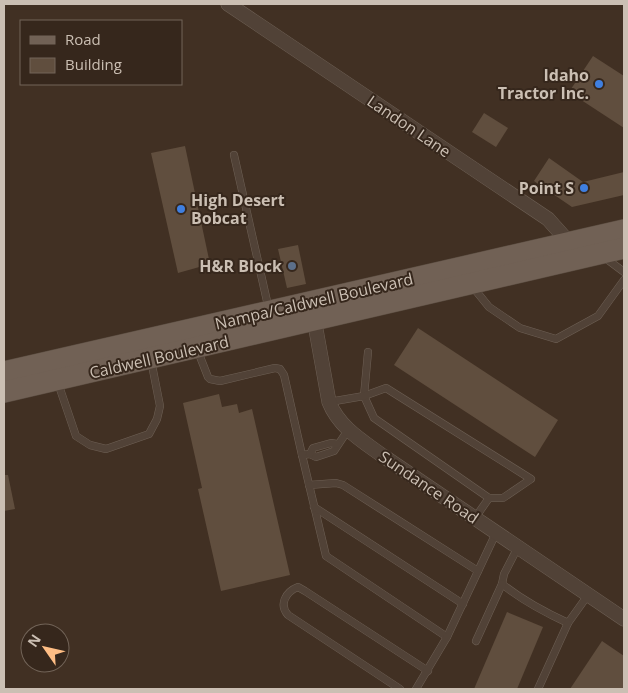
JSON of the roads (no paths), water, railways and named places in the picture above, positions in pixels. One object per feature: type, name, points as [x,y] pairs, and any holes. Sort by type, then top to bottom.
[{"type":"main road","name":"Nampa/Caldwell Boulevard","points":[[10,381],[148,349],[269,311],[313,311],[471,284],[584,252],[624,230]]},
{"type":"main road","name":"Nampa/Caldwell Boulevard","points":[[313,311],[584,252],[624,248]]},
{"type":"main road","name":"Caldwell Boulevard","points":[[148,349],[197,348],[313,311]]},
{"type":"street","name":"Landon Lane","points":[[228,4],[548,219],[584,252]]},
{"type":"street","name":"Sundance Road","points":[[313,311],[329,402],[334,415],[348,430],[383,456],[624,619]]},
{"type":"lane","points":[[234,155],[269,311]]},
{"type":"lane","points":[[584,252],[624,272]]},
{"type":"lane","points":[[471,284],[489,307],[520,328],[556,339],[598,316],[624,280]]},
{"type":"lane","points":[[197,348],[208,377],[214,380],[220,381],[275,368],[280,369],[284,375],[326,556],[448,637]]},
{"type":"lane","points":[[56,370],[76,436],[90,445],[106,449],[149,434],[157,419],[160,406],[148,349]]},
{"type":"lane","points":[[329,402],[364,396],[386,388],[531,479],[504,498],[489,498],[374,418],[364,396],[368,352]]},
{"type":"lane","points":[[302,455],[310,454],[316,457],[334,451],[348,430]]},
{"type":"lane","points":[[309,485],[336,483],[343,485],[478,571]]},
{"type":"lane","points":[[475,518],[489,498]]},
{"type":"lane","points":[[314,507],[463,604]]},
{"type":"lane","points":[[416,689],[448,637],[496,533]]},
{"type":"lane","points":[[476,641],[502,584],[504,574],[518,547]]},
{"type":"lane","points":[[502,584],[540,609],[568,623]]},
{"type":"lane","points":[[400,689],[288,616],[283,610],[282,605],[289,592],[298,587],[306,591],[428,671]]},
{"type":"lane","points":[[538,689],[568,623],[588,595]]},
{"type":"place","name":"Idaho Tractor Inc.","points":[[599,84]]},
{"type":"place","name":"Point S","points":[[584,188]]},
{"type":"place","name":"High Desert Bobcat","points":[[181,209]]},
{"type":"place","name":"H&R Block","points":[[292,266]]}]
